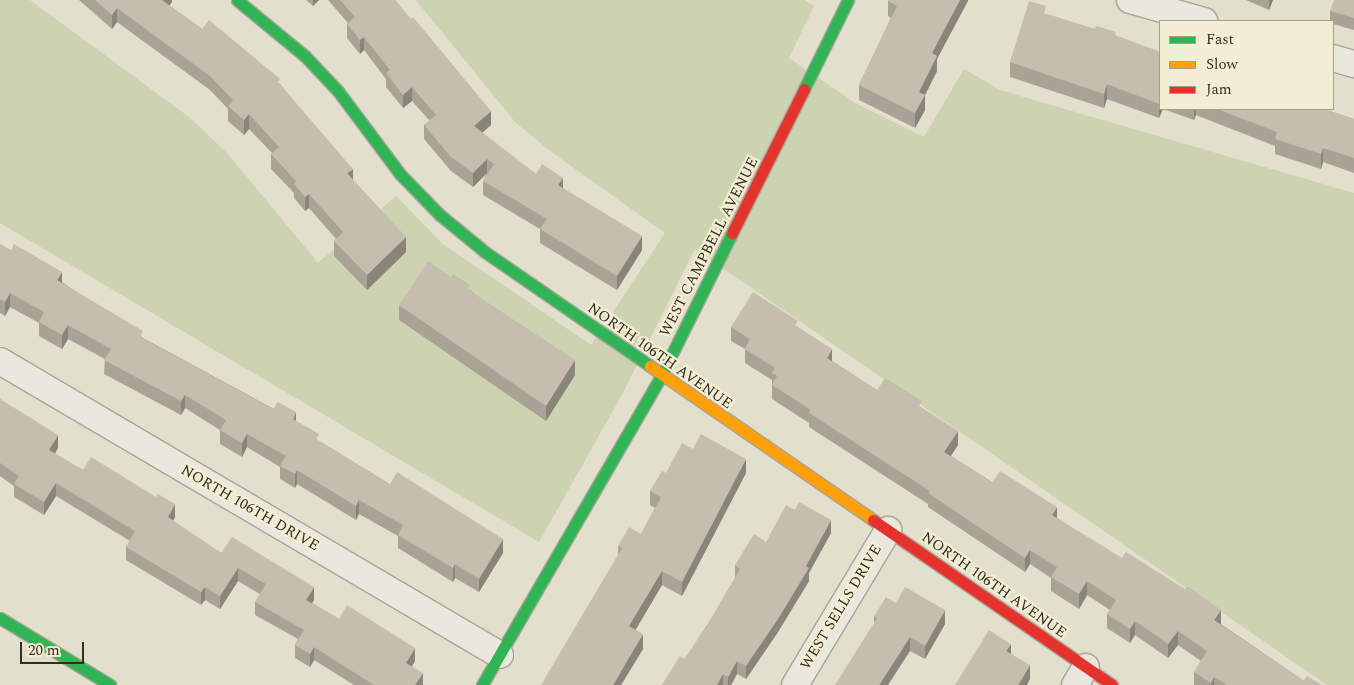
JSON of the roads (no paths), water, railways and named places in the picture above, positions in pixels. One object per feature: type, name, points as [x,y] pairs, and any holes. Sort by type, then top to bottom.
[{"type":"street","name":"NORTH 106TH AVENUE","points":[[237,0],[305,56],[338,91],[400,174],[440,215],[484,252],[661,376],[888,530],[1081,676],[1112,685]]},
{"type":"street","name":"WEST CAMPBELL AVENUE","points":[[482,685],[661,376],[848,0]]},
{"type":"street","points":[[1130,0],[1167,5],[1202,20]]},
{"type":"street","points":[[1334,58],[1354,64]]},
{"type":"street","name":"NORTH 106TH DRIVE","points":[[0,361],[500,655]]},
{"type":"street","name":"WEST SELLS DRIVE","points":[[794,685],[888,530]]},
{"type":"street","points":[[0,618],[110,685]]}]
